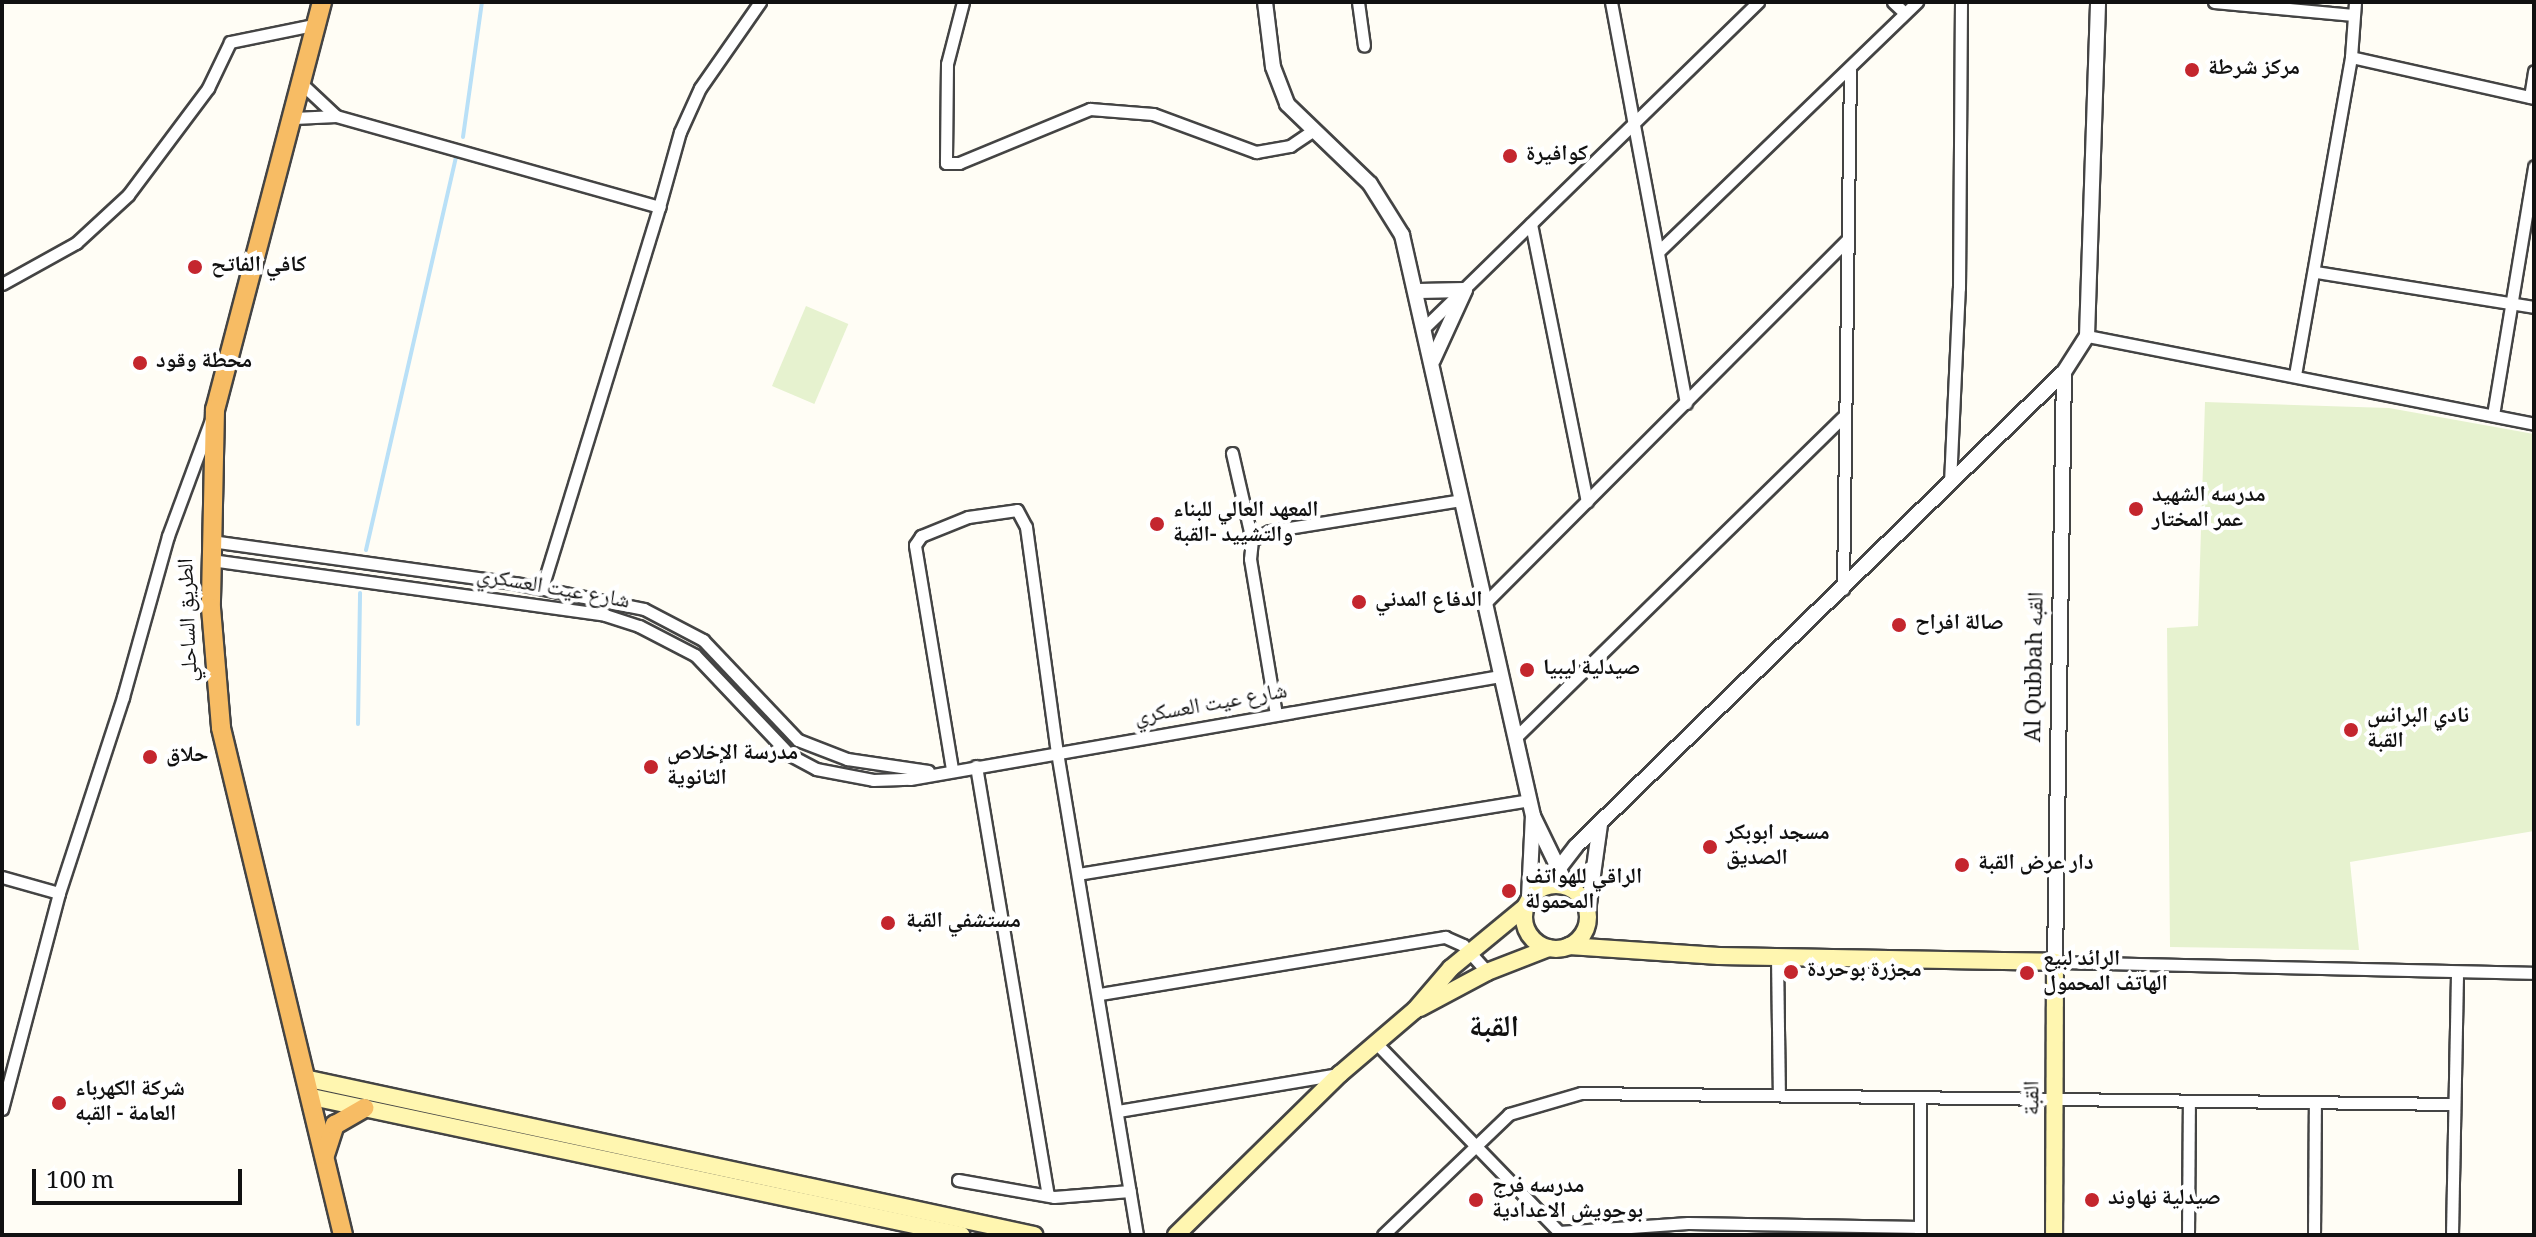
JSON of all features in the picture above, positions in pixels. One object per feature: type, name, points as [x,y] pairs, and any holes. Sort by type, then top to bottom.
[{"type":"highway","name":"الطريق الساحلي","points":[[322,2],[303,85],[215,409],[211,551],[221,728],[343,1235]]},
{"type":"highway","points":[[325,1157],[335,1125],[365,1108]]},
{"type":"main road","points":[[1176,1235],[1340,1074],[1415,1010],[1469,951],[1546,885],[1567,886],[1588,911],[1584,932],[1569,946]]},
{"type":"main road","points":[[1527,902],[1531,937],[1549,948]]},
{"type":"main road","points":[[1415,1010],[1487,972],[1549,948],[1569,946],[1777,957],[2055,962]]},
{"type":"main road","name":"القبة","points":[[2054,1235],[2055,962]]},
{"type":"main road","points":[[310,1088],[365,1108],[961,1235]]},
{"type":"main road","points":[[310,1088],[892,1221],[1034,1235]]},
{"type":"street","points":[[542,588],[680,132],[700,88],[760,2]]},
{"type":"street","points":[[963,2],[947,64],[946,163],[959,163],[1090,109],[1153,114],[1256,152],[1290,146],[1312,131]]},
{"type":"street","points":[[1265,2],[1278,87],[1312,131],[1370,184],[1395,216],[1418,291],[1533,816],[1567,886]]},
{"type":"street","points":[[1358,2],[1364,46]]},
{"type":"street","points":[[1611,2],[1686,403]]},
{"type":"street","points":[[1426,326],[1758,2]]},
{"type":"street","points":[[1893,2],[1905,13]]},
{"type":"street","points":[[1659,251],[1850,70],[1917,2]]},
{"type":"street","points":[[1950,483],[1959,288],[1961,2]]},
{"type":"street","points":[[1546,885],[1559,866],[1600,825],[2064,372],[2087,336],[2098,2]]},
{"type":"street","points":[[2214,2],[2289,6],[2353,15]]},
{"type":"street","points":[[2295,375],[2316,272],[2351,57],[2355,2]]},
{"type":"street","points":[[2,284],[76,243],[128,195],[208,88],[230,42],[318,24]]},
{"type":"street","points":[[2351,57],[2532,97],[2534,71]]},
{"type":"street","points":[[1843,590],[1850,70]]},
{"type":"street","points":[[303,85],[336,116]]},
{"type":"street","points":[[294,118],[336,116],[659,207]]},
{"type":"street","points":[[2493,415],[2532,197],[2534,166]]},
{"type":"street","points":[[1531,224],[1587,501]]},
{"type":"street","points":[[1485,603],[1847,240]]},
{"type":"street","points":[[2316,272],[2534,307]]},
{"type":"street","points":[[1418,291],[1465,290]]},
{"type":"street","points":[[1433,360],[1465,290]]},
{"type":"street","points":[[2087,336],[2534,424]]},
{"type":"street","name":"Al Qubbah القبه","points":[[2055,962],[2064,372]]},
{"type":"street","points":[[2,1109],[7,1074],[59,893],[123,697],[168,536],[215,409]]},
{"type":"street","points":[[1514,739],[1843,417]]},
{"type":"street","points":[[1232,453],[1252,540],[1250,559],[1276,715]]},
{"type":"street","points":[[1252,540],[1270,531],[1462,500]]},
{"type":"street","points":[[952,769],[915,545],[921,536],[985,512],[1017,510],[1024,520],[1057,752],[1100,994],[1137,1235]]},
{"type":"street","name":"شارع عيت العسكري","points":[[211,551],[542,588],[609,599],[644,609],[703,640],[745,679],[779,723],[821,752],[929,772]]},
{"type":"street","name":"شارع عيت العسكري","points":[[211,551],[605,615],[639,626],[695,655],[734,692],[769,736],[816,769],[873,780],[898,780],[929,772],[1500,676]]},
{"type":"street","points":[[605,615],[609,599]]},
{"type":"street","points":[[976,766],[1048,1195]]},
{"type":"street","points":[[1078,874],[1529,800]]},
{"type":"street","points":[[1527,902],[1533,816]]},
{"type":"street","points":[[1588,911],[1600,825]]},
{"type":"street","points":[[2,877],[59,893]]},
{"type":"street","points":[[1100,994],[1445,937],[1469,951],[1487,972]]},
{"type":"street","points":[[1777,957],[1779,1094]]},
{"type":"street","points":[[2055,962],[2457,974],[2534,973]]},
{"type":"street","points":[[2452,1235],[2451,1104],[2457,974]]},
{"type":"street","points":[[1376,1043],[1560,1234],[1726,1223],[1920,1231],[1920,1099]]},
{"type":"street","points":[[1118,1111],[1340,1074]]},
{"type":"street","points":[[1383,1235],[1473,1144],[1509,1114],[1581,1093],[1779,1094],[2056,1102],[2451,1104]]},
{"type":"street","points":[[2188,1235],[2189,1101]]},
{"type":"street","points":[[2314,1235],[2315,1105]]},
{"type":"street","points":[[958,1180],[1048,1195],[1130,1191]]},
{"type":"street","points":[[1726,1223],[1736,1235]]},
{"type":"green space","points":[[806,306],[848,324],[814,404],[772,386]]},
{"type":"green space","name":"نادي البرانس القبة","points":[[2205,402],[2389,408],[2534,434],[2534,831],[2350,862],[2359,950],[2170,947],[2167,628],[2198,626]]},
{"type":"waterway","points":[[463,137],[482,2]]},
{"type":"waterway","points":[[366,550],[456,158]]},
{"type":"waterway","points":[[358,724],[360,593]]},
{"type":"place","name":"مركز شرطة","points":[[2192,70]]},
{"type":"place","name":"كوافيرة","points":[[1510,156]]},
{"type":"place","name":"كافي الفاتح","points":[[195,267]]},
{"type":"place","name":"محطة وقود","points":[[140,363]]},
{"type":"place","name":"مدرسه الشهيد عمر المختار","points":[[2136,509]]},
{"type":"place","name":"المعهد العالي للبناء والتشييد -القبة","points":[[1157,524]]},
{"type":"place","name":"الدفاع المدني","points":[[1359,602]]},
{"type":"place","name":"صالة افراح","points":[[1899,625]]},
{"type":"place","name":"صيدلية ليبيا","points":[[1527,670]]},
{"type":"place","name":"نادي البرانس القبة","points":[[2351,730]]},
{"type":"place","name":"حلاق","points":[[150,757]]},
{"type":"place","name":"مدرسة الإخلاص الثانوية","points":[[651,767]]},
{"type":"place","name":"مسجد ابوبكر الصديق","points":[[1710,847]]},
{"type":"place","name":"دار عرض القبة","points":[[1962,865]]},
{"type":"place","name":"الراقي للهواتف المحمولة","points":[[1509,891]]},
{"type":"place","name":"مستشفي القبة","points":[[888,923]]},
{"type":"place","name":"مجزرة بوحردة","points":[[1791,972]]},
{"type":"place","name":"الرائد لبيع الهاتف المحمول","points":[[2027,973]]},
{"type":"place","name":"شركة الكهرباء العامة - القبه","points":[[59,1103]]},
{"type":"place","name":"مدرسه فرج بوحويش الاعدادية","points":[[1476,1200]]},
{"type":"place","name":"صيدلية نهاوند","points":[[2092,1200]]},
{"type":"district","name":"القبة","points":[[1494,1030]]}]
